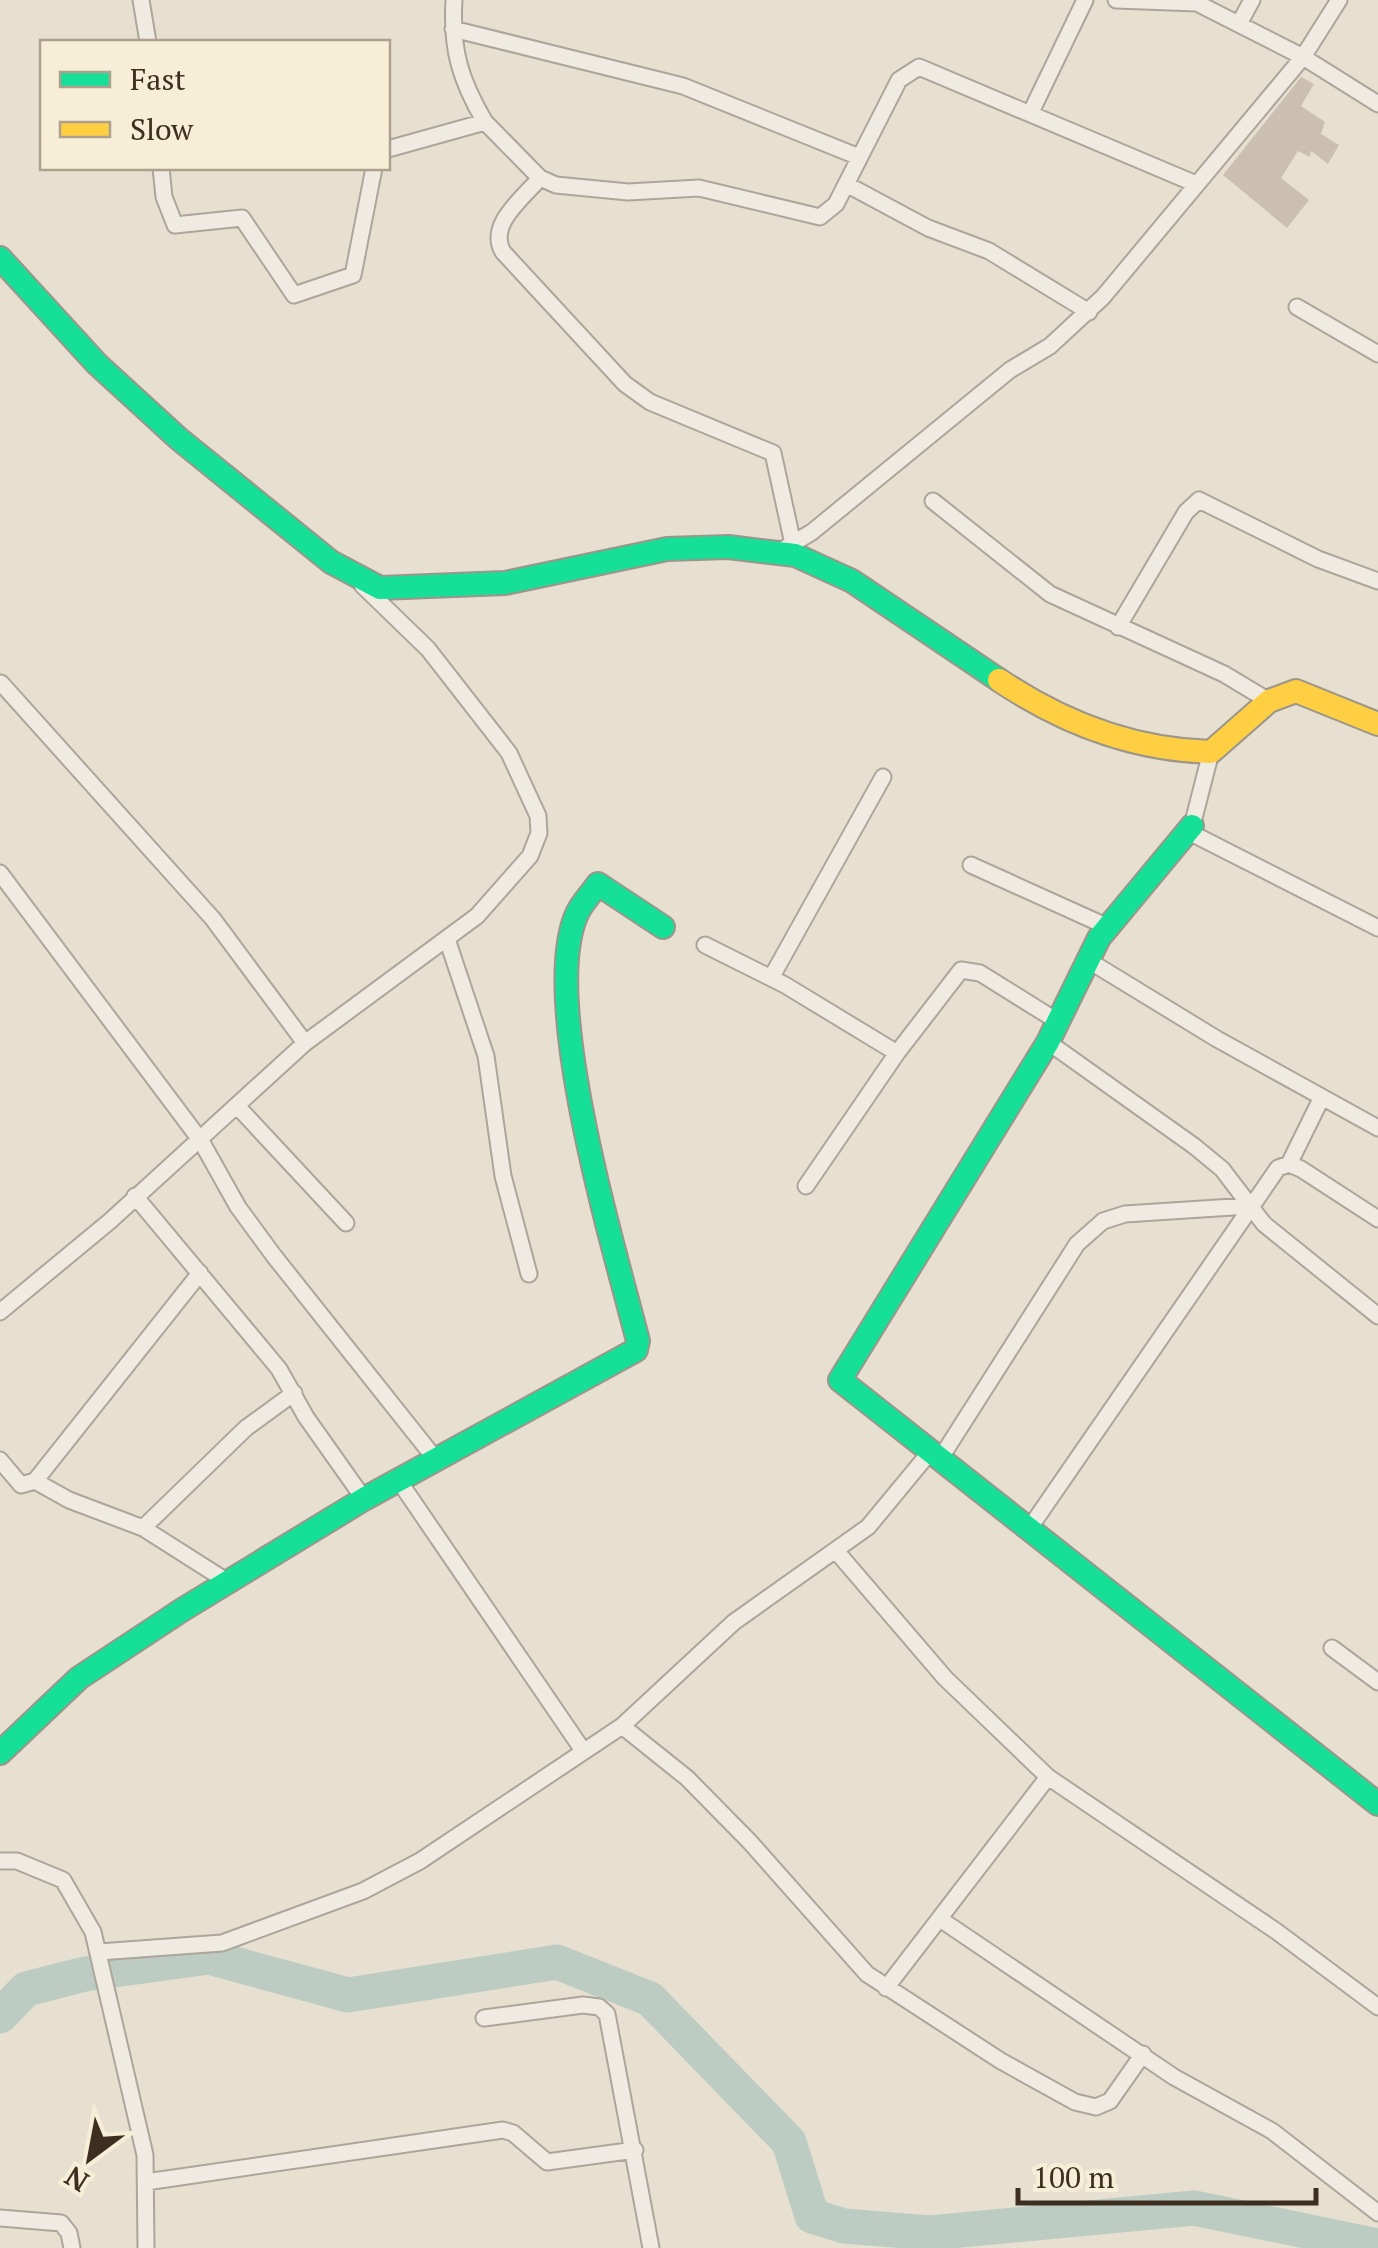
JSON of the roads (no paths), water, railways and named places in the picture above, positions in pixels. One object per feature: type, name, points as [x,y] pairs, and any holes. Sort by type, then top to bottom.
[{"type":"street","points":[[141,0],[148,40]]},
{"type":"street","points":[[454,0],[452,46],[462,85],[485,122],[540,178],[584,190],[699,188],[820,217],[836,204],[883,106],[909,70],[919,67],[1196,184]]},
{"type":"street","points":[[1031,112],[1085,0]]},
{"type":"street","points":[[1116,0],[1197,2],[1303,57],[1376,103]]},
{"type":"street","points":[[1240,22],[1252,0]]},
{"type":"street","points":[[789,550],[1088,312],[1303,57],[1339,0]]},
{"type":"street","points":[[452,28],[683,86],[859,156]]},
{"type":"street","points":[[390,148],[485,122]]},
{"type":"street","points":[[161,170],[164,197],[176,226],[242,218],[294,295],[352,275],[374,170]]},
{"type":"street","points":[[540,178],[500,226],[498,244],[625,384],[650,402],[773,453],[789,550]]},
{"type":"street","points":[[846,184],[928,228],[989,251],[1088,312]]},
{"type":"street","points":[[0,258],[96,364],[232,484],[356,578],[428,649],[509,752],[538,816],[538,833],[530,856],[477,916],[306,1043],[200,1141],[0,1312]]},
{"type":"street","points":[[1296,306],[1378,354]]},
{"type":"street","points":[[1118,627],[1186,512],[1199,500],[1318,559],[1378,581]]},
{"type":"street","points":[[933,501],[1050,594],[1224,674],[1269,702]]},
{"type":"street","points":[[356,578],[380,588],[402,590],[505,583],[667,549],[789,550],[852,581],[1032,702],[1091,730],[1172,752],[1210,752]]},
{"type":"street","points":[[1,683],[213,919],[306,1043]]},
{"type":"street","points":[[1378,724],[1296,691],[1269,702],[1210,752],[1192,826],[1086,959],[1052,1032],[840,1380],[849,1391],[1031,1526],[1378,1804]]},
{"type":"street","points":[[771,978],[883,776]]},
{"type":"street","points":[[1192,826],[1201,840],[1378,928]]},
{"type":"street","points":[[971,864],[1108,927]]},
{"type":"street","points":[[0,872],[200,1141],[238,1207],[437,1461]]},
{"type":"street","points":[[0,1753],[79,1678],[228,1582],[364,1499],[636,1350],[638,1341],[578,1095],[566,1012],[566,972],[583,901],[598,884],[663,927]]},
{"type":"street","points":[[448,939],[490,1073],[504,1176],[528,1274]]},
{"type":"street","points":[[705,945],[771,978],[896,1053]]},
{"type":"street","points":[[1086,959],[1321,1099],[1378,1128]]},
{"type":"street","points":[[806,1186],[896,1053],[961,970],[980,974],[1222,1170],[1264,1224],[1378,1316]]},
{"type":"street","points":[[1031,1526],[1248,1206],[1278,1168],[1289,1164],[1321,1099]]},
{"type":"street","points":[[238,1107],[346,1223]]},
{"type":"street","points":[[1289,1164],[1378,1219]]},
{"type":"street","points":[[135,1196],[294,1393],[364,1499]]},
{"type":"street","points":[[100,1956],[222,1943],[363,1890],[420,1862],[582,1749],[622,1726],[734,1622],[836,1552],[888,1508],[935,1455],[1077,1244],[1103,1221],[1125,1214],[1248,1206]]},
{"type":"street","points":[[0,1460],[22,1485],[35,1480],[200,1273]]},
{"type":"street","points":[[144,1528],[246,1428],[294,1393]]},
{"type":"street","points":[[35,1480],[68,1500],[144,1528],[228,1582]]},
{"type":"street","points":[[399,1481],[582,1749]]},
{"type":"street","points":[[836,1552],[945,1678],[1048,1777],[1276,1931],[1378,2008]]},
{"type":"street","points":[[1332,1648],[1378,1682]]},
{"type":"street","points":[[622,1726],[687,1778],[794,1889],[853,1962],[886,1988],[1076,2102],[1103,2106],[1144,2054]]},
{"type":"street","points":[[886,1988],[1048,1777]]},
{"type":"street","points":[[0,1861],[18,1861],[63,1880],[77,1897],[100,1956],[145,2155],[146,2248]]},
{"type":"street","points":[[940,1919],[1206,2097],[1272,2131],[1378,2213]]},
{"type":"street","points":[[484,2018],[583,2006],[598,2006],[608,2014],[652,2248]]},
{"type":"street","points":[[146,2182],[503,2130],[513,2133],[547,2162],[635,2150]]},
{"type":"street","points":[[0,2218],[60,2223],[70,2233],[72,2248]]},
{"type":"waterway","points":[[0,2016],[26,1989],[85,1974],[209,1957],[348,1995],[557,1962],[650,1999],[789,2142],[812,2216],[844,2226],[930,2233],[1194,2208],[1378,2246]]}]
